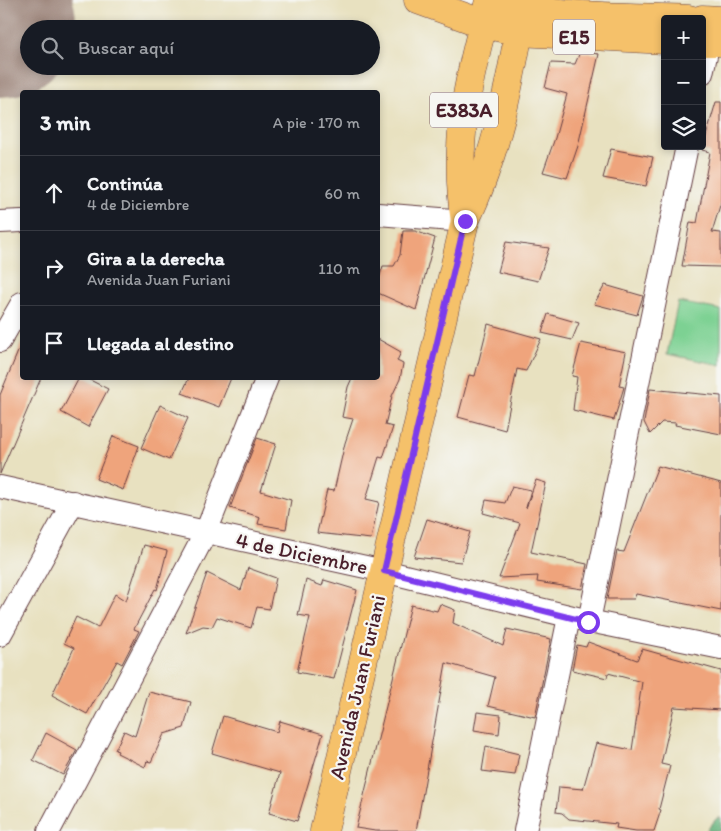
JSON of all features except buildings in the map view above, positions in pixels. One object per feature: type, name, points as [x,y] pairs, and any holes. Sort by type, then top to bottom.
[{"type":"main road","name":"E15","points":[[418,0],[487,8],[521,20],[661,39]]},
{"type":"main road","name":"Avenida Juan Furiani","points":[[465,221],[459,176],[460,144],[470,75],[487,8]]},
{"type":"main road","name":"E15","points":[[521,20],[572,14],[661,18]]},
{"type":"main road","name":"Avenida Juan Furiani","points":[[324,831],[465,221],[487,170],[509,85],[521,20]]},
{"type":"street","points":[[705,60],[711,33]]},
{"type":"street","points":[[525,831],[579,619],[686,150]]},
{"type":"street","points":[[380,214],[465,221]]},
{"type":"street","points":[[0,222],[20,221]]},
{"type":"street","points":[[0,341],[20,306]]},
{"type":"street","points":[[48,831],[206,532],[266,380]]},
{"type":"street","name":"4 de Diciembre","points":[[0,487],[384,571],[579,619],[721,648]]},
{"type":"street","points":[[0,635],[73,502]]},
{"type":"green space","points":[[678,302],[721,310],[721,365],[667,354]]},
{"type":"green space","points":[[717,818],[721,818],[721,831],[706,831]]},
{"type":"route","points":[[465,221],[384,571],[588,622]]}]
